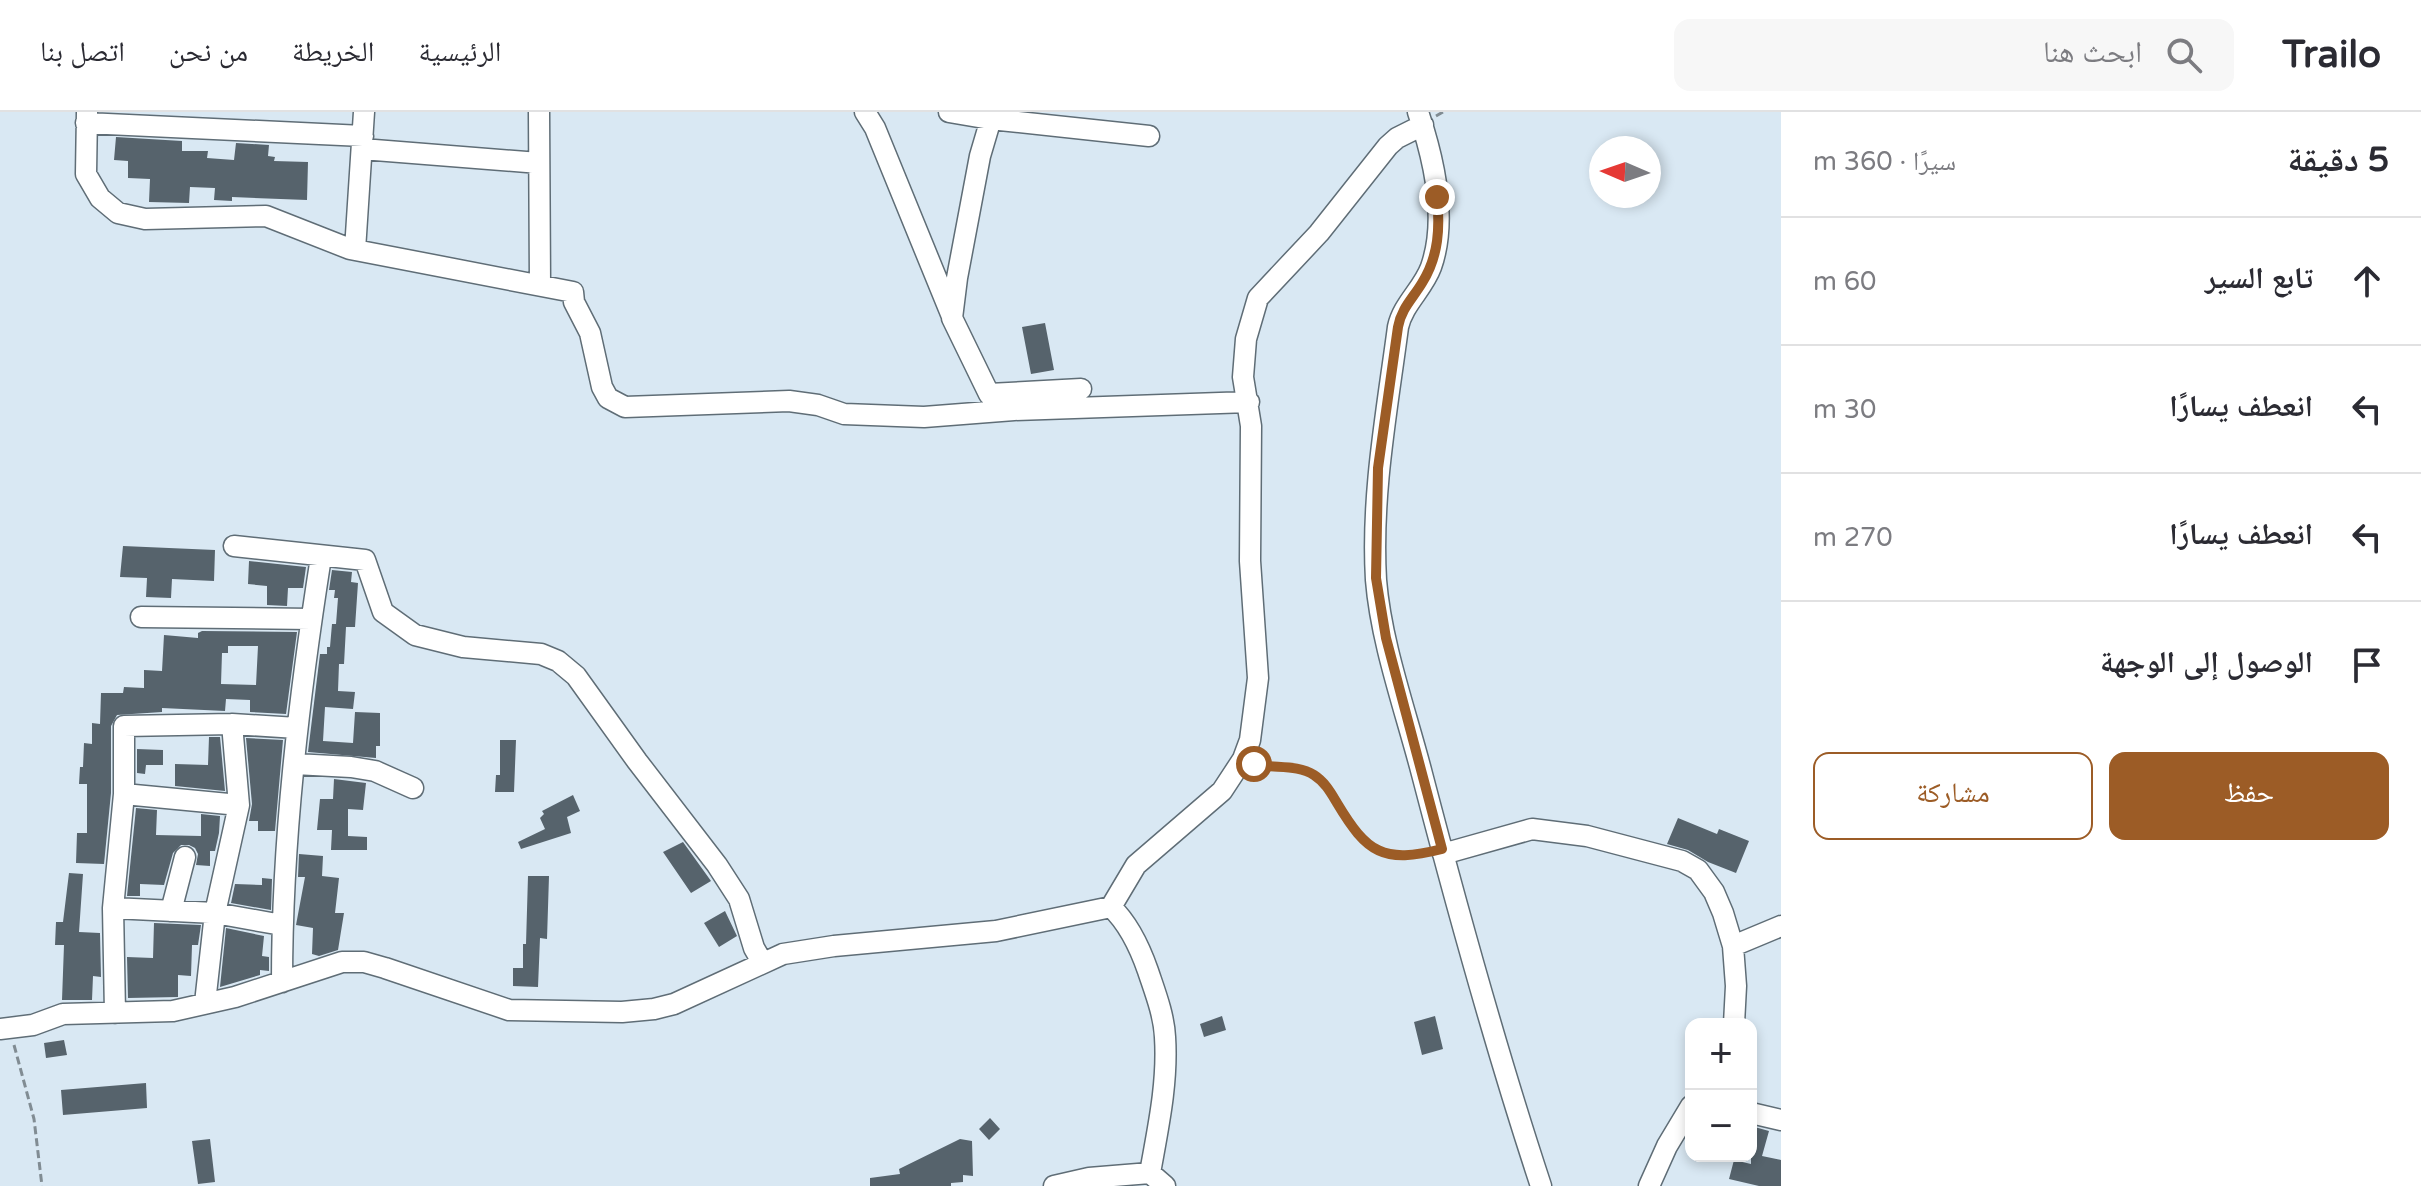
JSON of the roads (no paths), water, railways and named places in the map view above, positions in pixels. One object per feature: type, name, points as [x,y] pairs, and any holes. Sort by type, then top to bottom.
[{"type":"street","points":[[355,250],[364,112]]},
{"type":"street","points":[[539,112],[540,285]]},
{"type":"street","points":[[865,112],[875,128],[952,318],[989,394],[1081,389]]},
{"type":"street","points":[[949,112],[1149,136]]},
{"type":"street","points":[[952,318],[980,156],[992,116]]},
{"type":"street","points":[[539,163],[362,142],[87,117],[86,174],[100,198],[118,213],[145,219],[266,216],[355,250],[573,292],[574,302],[590,333],[602,387],[608,398],[625,407],[789,401],[818,405],[844,414],[924,417],[1014,410],[1249,402]]},
{"type":"street","points":[[4,1029],[33,1025],[63,1014],[173,1011],[282,982],[332,964],[364,962],[509,1010],[622,1012],[674,1004],[762,962],[802,950],[996,931],[1111,907],[1136,865],[1222,791],[1243,759],[1253,727],[1258,678],[1250,561],[1249,402],[1243,377],[1243,359],[1258,298],[1319,233],[1388,146],[1420,118],[1432,164],[1440,223],[1430,269],[1400,318],[1378,468],[1376,578],[1386,638],[1442,852],[1512,1098],[1541,1186]]},
{"type":"street","points":[[234,546],[365,560],[383,612],[415,635],[476,649],[541,654],[558,661],[576,676],[717,865],[739,899],[754,948],[762,962]]},
{"type":"street","points":[[282,982],[282,925],[297,728],[321,557]]},
{"type":"street","points":[[141,617],[311,619]]},
{"type":"street","points":[[115,1013],[113,908],[124,794],[124,726],[232,724],[297,728]]},
{"type":"street","points":[[205,1003],[215,913],[239,805],[232,724]]},
{"type":"street","points":[[295,764],[375,771],[413,788]]},
{"type":"street","points":[[124,794],[239,805]]},
{"type":"street","points":[[1442,852],[1532,829],[1587,836],[1682,861],[1698,870],[1714,892],[1733,946],[1734,1018]]},
{"type":"street","points":[[171,911],[185,857]]},
{"type":"street","points":[[1054,1186],[1089,1178],[1158,1180],[1165,1036],[1156,993],[1143,956],[1125,922],[1111,907]]},
{"type":"street","points":[[113,908],[215,913],[282,925]]},
{"type":"street","points":[[1733,946],[1781,926]]},
{"type":"street","points":[[1757,1114],[1781,1120]]},
{"type":"street","points":[[1649,1186],[1685,1116]]}]
